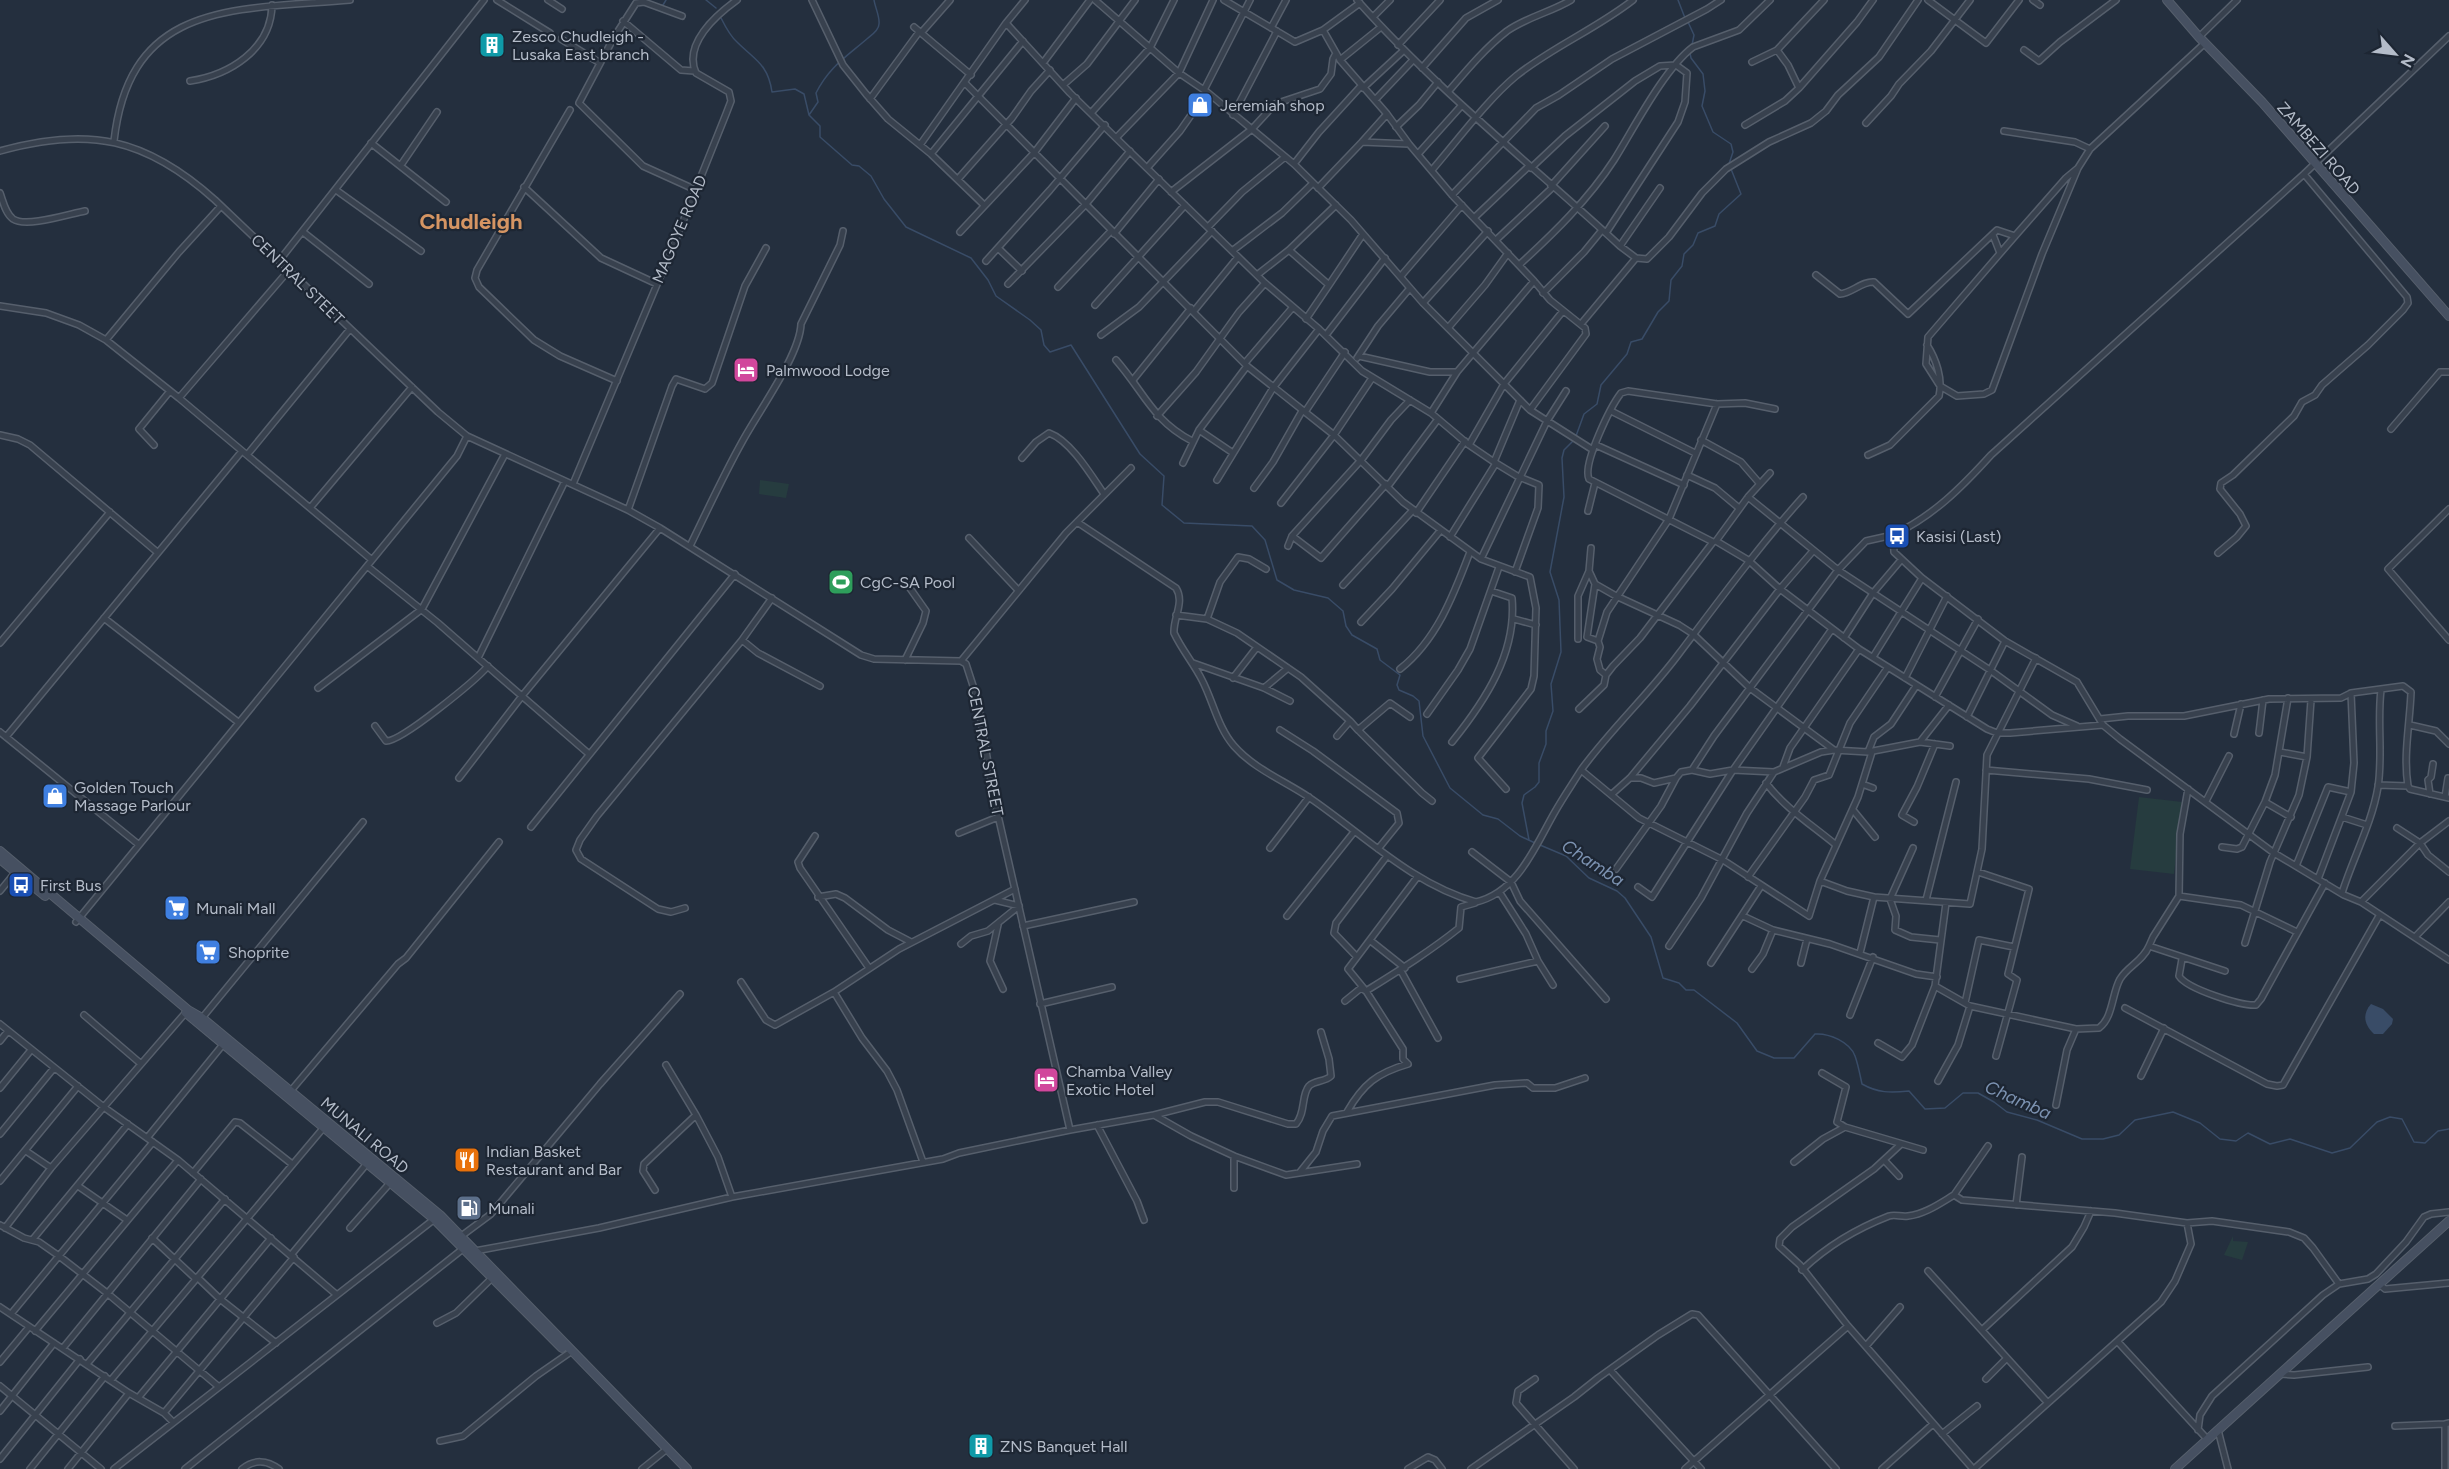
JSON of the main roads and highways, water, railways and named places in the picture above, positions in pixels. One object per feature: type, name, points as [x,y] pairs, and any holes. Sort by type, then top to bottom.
[{"type":"main road","name":"ZAMBEZI ROAD","points":[[2167,0],[2262,102],[2449,316]]},
{"type":"main road","name":"MUNALI ROAD","points":[[0,851],[18,870],[77,920],[437,1217],[493,1277],[569,1352]]},
{"type":"main road","name":"MUNALI ROAD","points":[[0,859],[18,870]]},
{"type":"main road","name":"MUNALI ROAD","points":[[187,1011],[202,1018],[225,1042]]},
{"type":"main road","name":"MUNALI ROAD","points":[[369,1161],[390,1183],[437,1217]]},
{"type":"main road","points":[[2175,1469],[2449,1221]]},
{"type":"main road","name":"MUNALI ROAD","points":[[469,1250],[665,1450],[687,1469]]},
{"type":"main road","name":"MUNALI ROAD","points":[[665,1450],[680,1469]]},
{"type":"water","points":[[2371,1004],[2383,1009],[2393,1019],[2392,1024],[2383,1034],[2374,1034],[2366,1023],[2366,1012]]},
{"type":"waterway","points":[[658,5],[663,5],[666,0]]},
{"type":"waterway","points":[[706,0],[716,8]]},
{"type":"waterway","points":[[809,115],[818,102],[816,93],[827,76],[878,28],[879,18],[874,0]]},
{"type":"waterway","points":[[1678,0],[1685,18]]},
{"type":"waterway","points":[[721,18],[732,37],[764,69],[772,92],[795,89],[804,94],[809,115],[820,126],[820,137],[852,165],[859,166],[871,176],[884,199],[906,227],[971,258],[988,280],[996,296],[1041,330],[1044,345],[1050,352],[1071,345],[1140,454],[1164,476],[1162,505],[1184,523],[1252,526],[1265,540],[1277,580],[1294,590],[1328,598],[1343,611],[1346,626],[1352,635],[1377,649],[1380,660],[1400,675],[1397,685],[1399,690],[1419,701],[1423,736],[1450,788],[1483,815],[1498,819],[1520,836],[1535,843]]},
{"type":"waterway","points":[[1688,22],[1694,35],[1692,45]]},
{"type":"waterway","points":[[1690,53],[1703,74],[1705,91],[1702,106],[1713,132],[1731,144],[1733,152],[1729,164]]},
{"type":"waterway","points":[[1576,436],[1584,414],[1597,404],[1601,385],[1627,354],[1631,342],[1642,339],[1658,312],[1669,301],[1671,280],[1682,266],[1684,254],[1693,245],[1698,233],[1715,226],[1719,214],[1741,194],[1731,169]]},
{"type":"waterway","points":[[1529,840],[1522,803],[1524,795],[1539,782],[1539,763],[1546,744],[1546,731],[1553,711],[1551,684],[1561,652],[1559,600],[1550,572],[1564,497],[1562,458],[1564,450],[1573,441]]},
{"type":"waterway","name":"Chamba","points":[[1540,845],[1566,856],[1589,878],[1617,891],[1625,898],[1651,937],[1663,978],[1679,983],[1686,990],[1694,990],[1737,1023],[1757,1051],[1774,1058],[1794,1058],[1815,1034],[1832,1037],[1844,1043],[1852,1051],[1862,1084],[1884,1092],[1909,1091],[1925,1109],[1945,1108],[1963,1093],[1978,1093],[2007,1112],[2037,1120],[2082,1139],[2103,1139],[2119,1135],[2135,1120],[2173,1112],[2200,1123],[2220,1139],[2236,1141],[2248,1133],[2270,1144],[2290,1139],[2332,1153],[2350,1148],[2377,1122],[2390,1117],[2402,1119],[2414,1142],[2425,1143],[2438,1131],[2449,1129]]},
{"type":"place","name":"Zesco Chudleigh - Lusaka East branch","points":[[492,45]]},
{"type":"place","name":"Jeremiah shop","points":[[1200,105]]},
{"type":"place","name":"Palmwood Lodge","points":[[746,370]]},
{"type":"place","name":"Kasisi (Last)","points":[[1897,536]]},
{"type":"place","name":"CgC-SA Pool","points":[[841,582]]},
{"type":"place","name":"Golden Touch Massage Parlour","points":[[55,796]]},
{"type":"place","name":"First Bus","points":[[21,885]]},
{"type":"place","name":"Munali Mall","points":[[177,908]]},
{"type":"place","name":"Shoprite","points":[[208,952]]},
{"type":"place","name":"Chamba Valley Exotic Hotel","points":[[1046,1080]]},
{"type":"place","name":"Indian Basket Restaurant and Bar","points":[[467,1160]]},
{"type":"place","name":"Munali","points":[[469,1208]]},
{"type":"place","name":"ZNS Banquet Hall","points":[[981,1446]]},
{"type":"district","name":"Chudleigh","points":[[471,221]]}]
